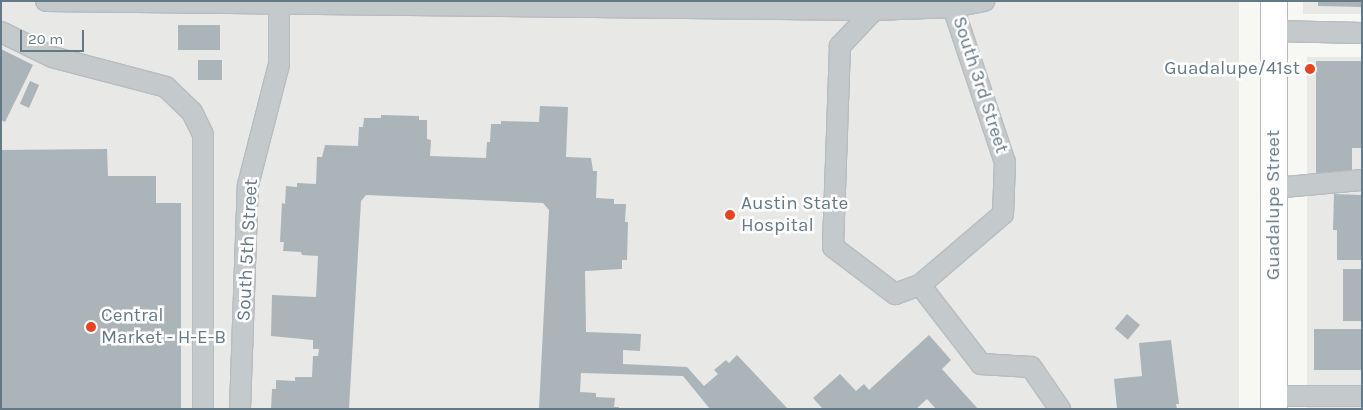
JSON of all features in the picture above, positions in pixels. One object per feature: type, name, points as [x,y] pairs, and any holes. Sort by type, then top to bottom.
[{"type":"main road","name":"Guadalupe Street","points":[[1274,1],[1274,402]]},
{"type":"street","points":[[46,1],[488,4],[874,10],[953,7],[984,1]]},
{"type":"street","name":"South 5th Street","points":[[240,409],[248,185],[279,64],[279,4]]},
{"type":"street","name":"South 3rd Street","points":[[920,285],[1003,214],[1005,162],[953,7]]},
{"type":"street","points":[[874,10],[840,46],[833,247],[895,294],[920,285],[982,364],[1031,367],[1060,409]]},
{"type":"street","points":[[1274,31],[1362,33]]},
{"type":"street","points":[[1,32],[52,57],[166,86],[192,112],[202,135],[203,409]]},
{"type":"street","points":[[1274,188],[1362,180]]},
{"type":"street","points":[[1274,402],[1337,402],[1362,396]]},
{"type":"shaded area","name":"Austin State Hospital","points":[[1,1],[1239,1],[1239,409],[1,409]]},
{"type":"shaded area","points":[[1303,1],[1362,1],[1362,14],[1303,14]]},
{"type":"shaded area","points":[[1307,57],[1362,57],[1362,409],[1307,409]]},
{"type":"building","points":[[1318,1],[1362,1],[1362,7],[1318,6]]},
{"type":"building","points":[[178,25],[220,25],[220,50],[178,50]]},
{"type":"building","points":[[1,49],[33,65],[5,122],[1,120]]},
{"type":"building","points":[[198,60],[222,60],[222,80],[198,80]]},
{"type":"building","points":[[1316,61],[1362,61],[1362,148],[1352,148],[1352,177],[1316,176]]},
{"type":"building","points":[[30,81],[39,85],[29,108],[20,104]]},
{"type":"building","points":[[540,106],[568,107],[566,157],[591,158],[593,171],[597,171],[596,198],[614,199],[614,204],[626,204],[625,222],[628,222],[627,260],[622,260],[622,269],[585,271],[586,332],[641,334],[640,351],[623,350],[623,364],[687,367],[704,386],[718,374],[714,370],[726,360],[729,363],[737,355],[788,409],[710,409],[683,376],[581,373],[580,392],[596,393],[596,397],[615,398],[614,407],[619,407],[619,409],[539,409],[549,210],[543,203],[366,195],[361,201],[349,409],[271,409],[272,389],[276,389],[276,380],[295,381],[295,377],[312,377],[313,356],[318,356],[319,349],[313,349],[313,340],[271,336],[272,295],[316,297],[318,256],[302,255],[301,252],[283,251],[284,242],[280,242],[282,203],[285,204],[286,186],[297,187],[297,183],[316,184],[317,157],[322,157],[325,145],[358,146],[359,127],[363,127],[364,118],[381,118],[381,115],[419,116],[419,120],[427,120],[427,139],[431,140],[430,156],[486,158],[487,142],[490,142],[491,124],[501,124],[501,121],[539,122]]},
{"type":"building","name":"Central Market - H-E-B","points":[[107,149],[108,176],[156,176],[156,203],[181,203],[181,409],[1,409],[1,150]]},
{"type":"building","points":[[1334,194],[1362,195],[1362,260],[1337,260],[1337,230],[1333,230]]},
{"type":"building","points":[[1343,269],[1362,269],[1362,321],[1343,321]]},
{"type":"building","points":[[1127,314],[1140,325],[1128,339],[1115,329]]},
{"type":"building","points":[[1314,329],[1362,329],[1362,370],[1314,370]]},
{"type":"building","points":[[929,335],[951,360],[942,369],[978,409],[936,409],[927,399],[916,409],[823,409],[813,398],[840,374],[856,391],[864,384],[869,390]]},
{"type":"building","points":[[1171,340],[1179,404],[1176,404],[1177,409],[1117,409],[1114,379],[1142,376],[1139,343]]},
{"type":"place","name":"Guadalupe/41st","points":[[1310,69]]},
{"type":"place","name":"Austin State Hospital","points":[[730,215]]},
{"type":"place","name":"Central Market - H-E-B","points":[[91,327]]}]
